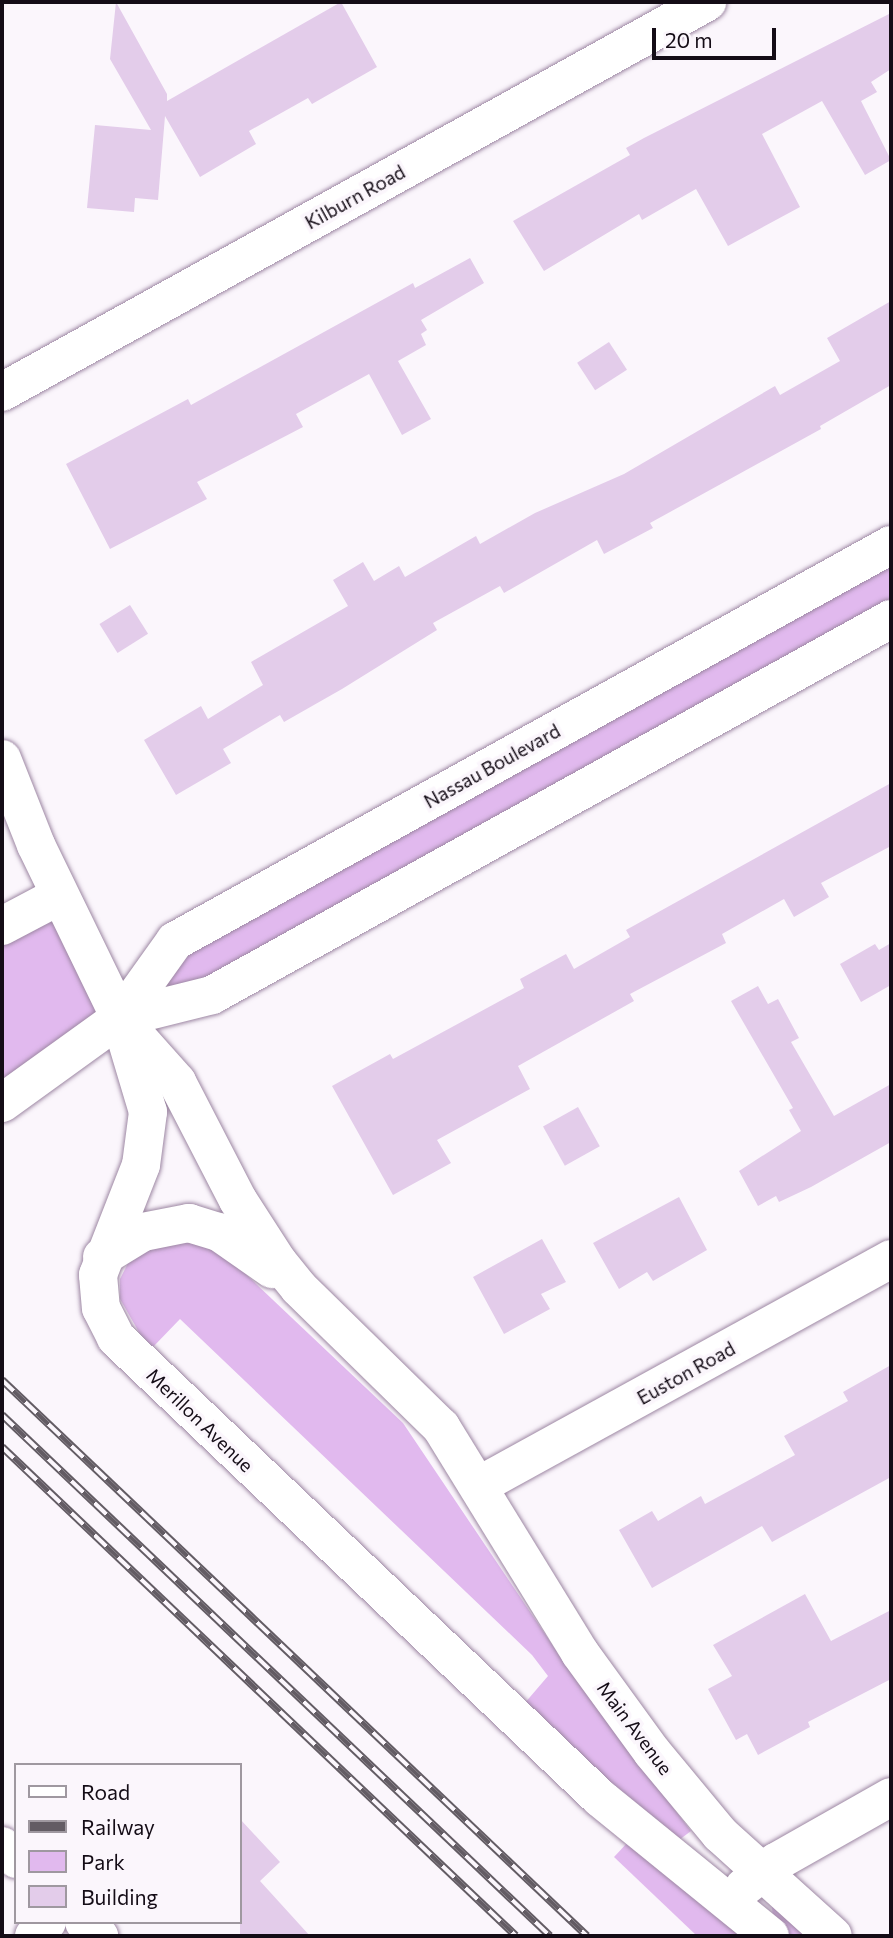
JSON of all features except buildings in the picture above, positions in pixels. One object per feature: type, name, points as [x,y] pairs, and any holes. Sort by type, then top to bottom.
[{"type":"street","name":"Kilburn Road","points":[[2,392],[707,2]]},
{"type":"street","name":"Nassau Boulevard","points":[[2,1103],[120,1018],[175,941],[891,545]]},
{"type":"street","name":"Nassau Boulevard","points":[[120,1018],[212,995],[891,619]]},
{"type":"street","name":"Merillon Avenue","points":[[2,759],[59,896],[120,1018],[144,1098],[149,1128],[133,1187],[102,1257],[97,1290],[116,1338],[600,1798],[728,1900]]},
{"type":"street","points":[[2,926],[59,896]]},
{"type":"street","name":"Merillon Avenue","points":[[120,1018],[177,1082],[238,1200],[299,1288]]},
{"type":"street","name":"Merillon Avenue","points":[[102,1257],[143,1232],[188,1223],[219,1232],[299,1288],[424,1407],[480,1485]]},
{"type":"street","name":"Euston Road","points":[[480,1485],[891,1259]]},
{"type":"street","name":"Main Avenue","points":[[480,1485],[614,1702],[699,1812],[833,1936]]},
{"type":"street","points":[[770,1936],[728,1900],[763,1872],[891,1797]]},
{"type":"street","points":[[85,1924],[99,1936]]},
{"type":"green space","points":[[891,545],[891,616],[276,958],[144,997],[175,941]]},
{"type":"green space","points":[[59,896],[120,1018],[2,1109],[2,926]]},
{"type":"green space","points":[[170,1237],[215,1245],[403,1423],[578,1683],[691,1831],[675,1843],[524,1704],[548,1676],[532,1655],[180,1319],[153,1347],[140,1334],[120,1299],[120,1279],[131,1257]]},
{"type":"green space","points":[[628,1842],[747,1936],[697,1936],[614,1857]]},
{"type":"green space","points":[[772,1906],[832,1936],[784,1936],[773,1920]]},
{"type":"railway","points":[[2,1380],[587,1936]]},
{"type":"railway","points":[[2,1415],[550,1936]]},
{"type":"railway","points":[[2,1447],[516,1936]]}]
